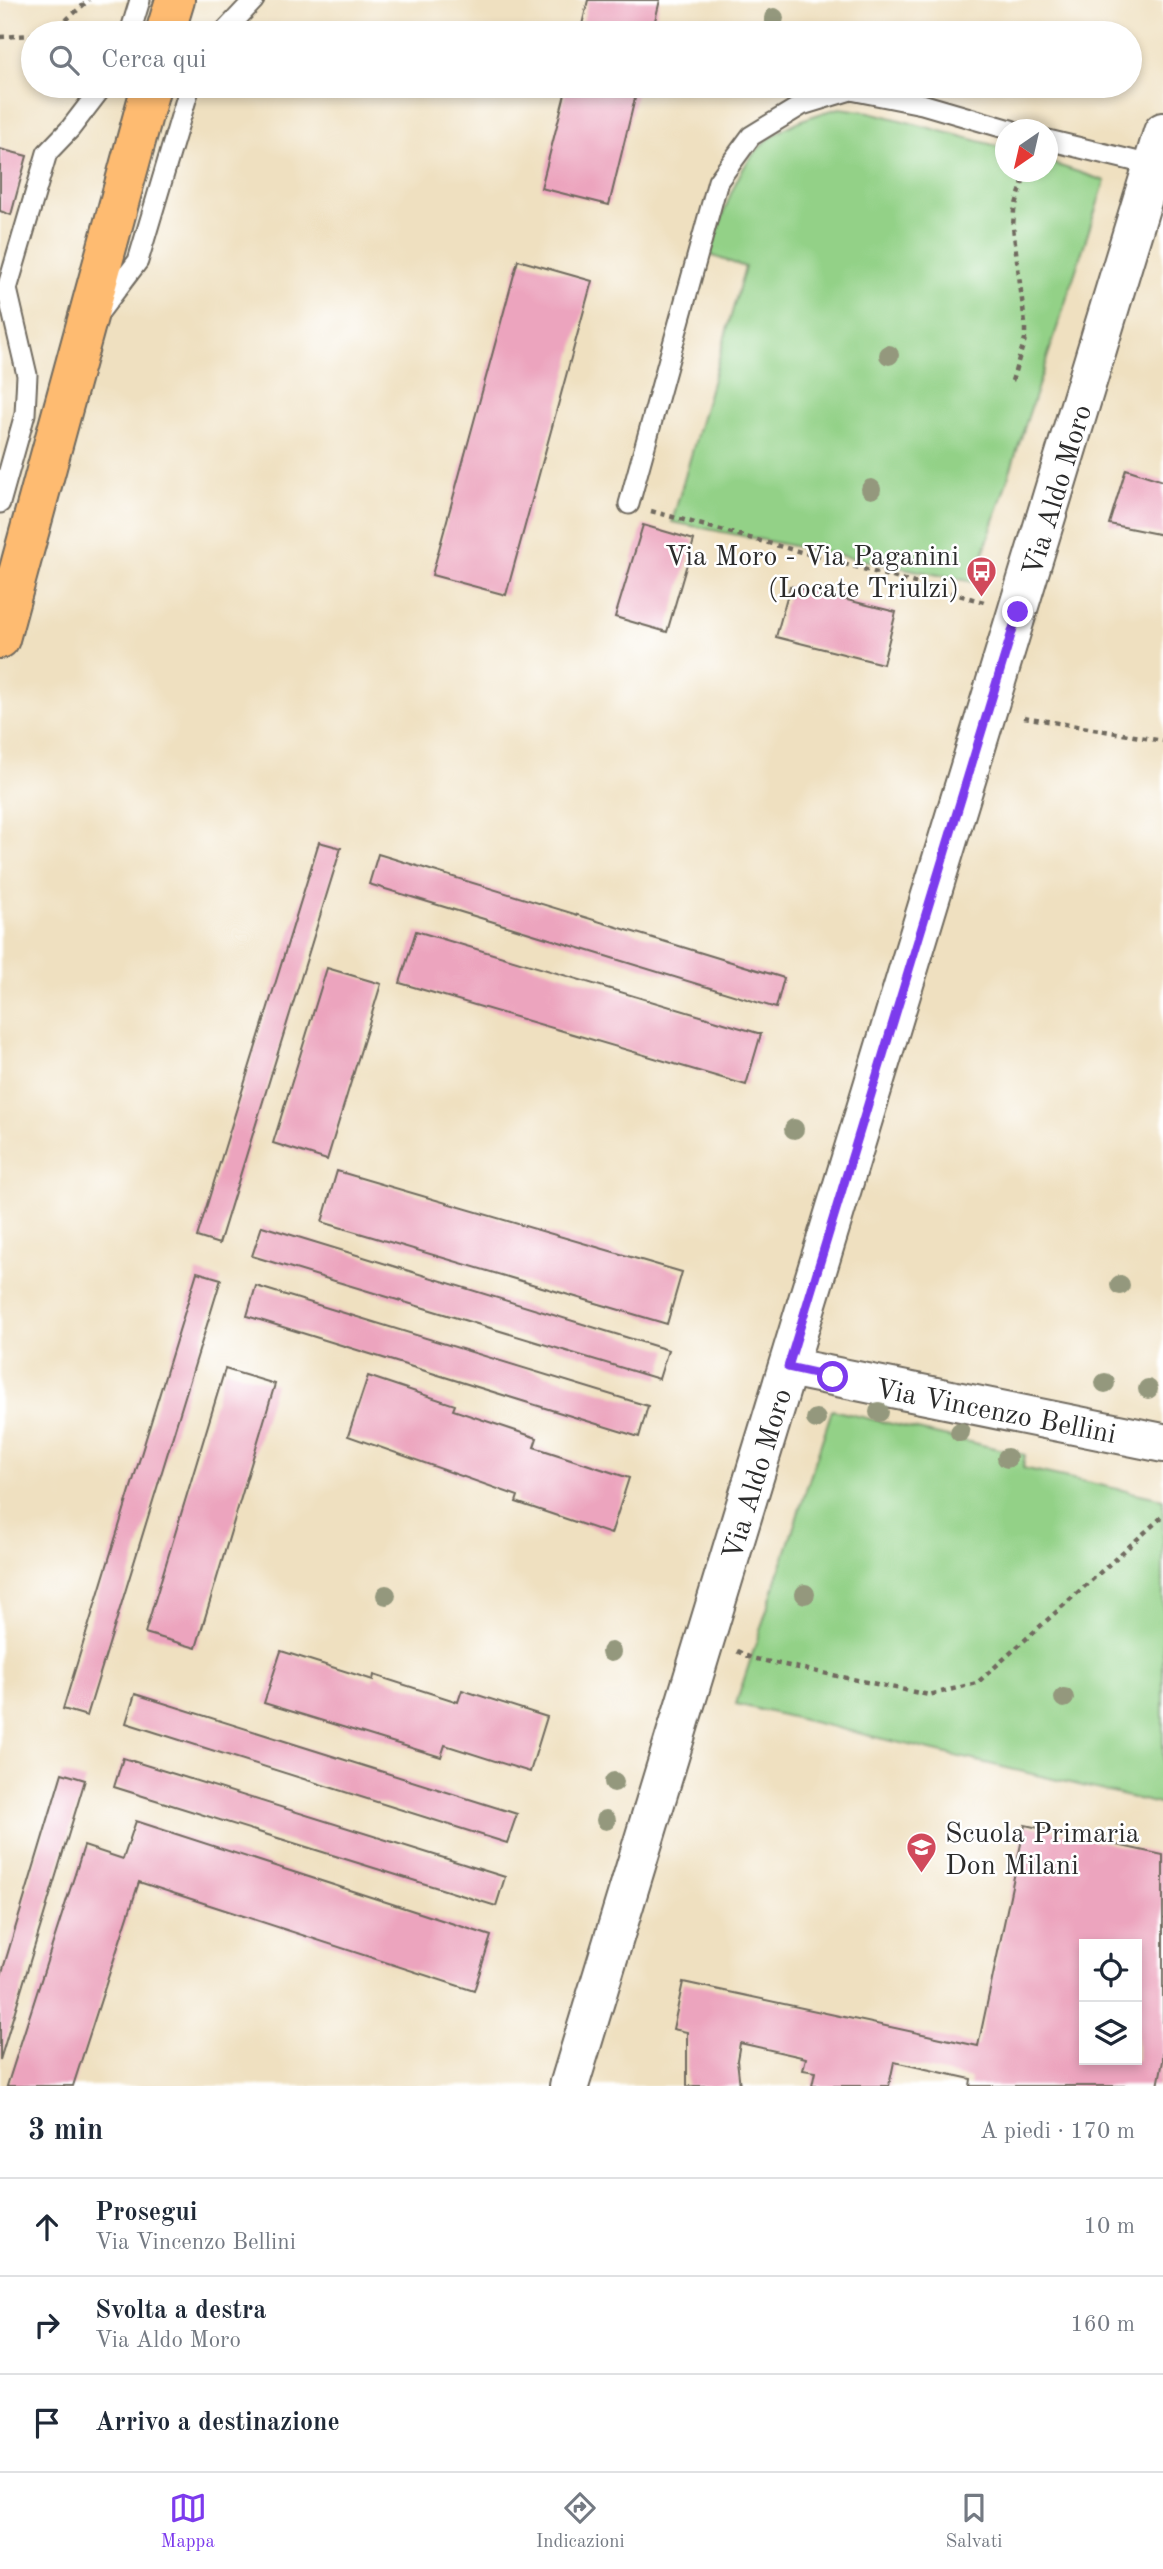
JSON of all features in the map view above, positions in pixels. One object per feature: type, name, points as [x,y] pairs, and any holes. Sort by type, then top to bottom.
[{"type":"highway","points":[[169,21],[175,0]]},
{"type":"highway","points":[[0,639],[148,98]]},
{"type":"street","name":"Via Aldo Moro","points":[[569,2086],[1161,148]]},
{"type":"street","name":"Via Vincenzo Bellini","points":[[788,1367],[1163,1443]]},
{"type":"lane","points":[[134,21],[140,0]]},
{"type":"lane","points":[[234,21],[254,0]]},
{"type":"lane","points":[[0,503],[25,414],[27,375],[7,289],[47,153],[93,98]]},
{"type":"lane","points":[[85,330],[138,261],[186,98]]},
{"type":"lane","points":[[629,504],[718,181],[751,136],[802,105],[825,98]]},
{"type":"lane","points":[[892,98],[995,125]]},
{"type":"lane","points":[[1058,141],[1161,148]]},
{"type":"path","points":[[65,21],[89,0]]},
{"type":"path","points":[[0,37],[21,36]]},
{"type":"path","points":[[1012,381],[1025,339],[1013,226],[1014,211],[1023,182]]},
{"type":"path","points":[[629,504],[1018,612]]},
{"type":"path","points":[[1024,717],[1163,741]]},
{"type":"path","points":[[707,1637],[751,1658],[929,1695],[976,1683],[1163,1516]]},
{"type":"green space","points":[[840,108],[870,112],[995,145],[995,182],[1058,182],[1058,165],[1105,181],[974,582],[672,522],[745,267],[710,255],[728,200],[750,159],[765,142],[809,117]]},
{"type":"green space","points":[[832,1410],[1025,1455],[1023,1468],[1163,1499],[1163,1805],[736,1704]]},
{"type":"building","points":[[588,0],[660,0],[655,21],[583,21]]},
{"type":"building","points":[[564,98],[635,98],[609,205],[541,188]]},
{"type":"building","points":[[0,149],[27,156],[11,215],[0,211]]},
{"type":"building","points":[[518,260],[592,281],[506,595],[432,575]]},
{"type":"building","points":[[1126,469],[1163,481],[1163,535],[1109,524]]},
{"type":"building","points":[[643,525],[694,540],[667,632],[615,617]]},
{"type":"building","points":[[790,586],[896,612],[883,664],[776,637]]},
{"type":"building","points":[[319,842],[341,848],[219,1244],[197,1237]]},
{"type":"building","points":[[378,854],[784,978],[776,1008],[369,884]]},
{"type":"building","points":[[416,931],[761,1034],[746,1085],[400,983]]},
{"type":"building","points":[[327,968],[381,984],[327,1160],[273,1143]]},
{"type":"building","points":[[337,1171],[682,1272],[667,1324],[322,1222]]},
{"type":"building","points":[[262,1226],[668,1350],[659,1379],[252,1256]]},
{"type":"building","points":[[197,1272],[221,1279],[87,1716],[63,1709]]},
{"type":"building","points":[[256,1286],[648,1406],[639,1437],[247,1316]]},
{"type":"building","points":[[225,1369],[275,1384],[196,1648],[145,1633]]},
{"type":"building","points":[[368,1376],[455,1405],[453,1410],[537,1438],[534,1447],[629,1478],[611,1534],[516,1502],[518,1496],[348,1436]]},
{"type":"building","points":[[281,1651],[373,1680],[374,1675],[458,1702],[462,1690],[547,1717],[530,1772],[445,1745],[441,1757],[264,1703]]},
{"type":"building","points":[[135,1694],[517,1814],[507,1843],[126,1723]]},
{"type":"building","points":[[123,1758],[505,1877],[496,1906],[114,1787]]},
{"type":"building","points":[[62,1773],[85,1780],[0,2060],[0,1979]]},
{"type":"building","points":[[136,1821],[491,1936],[474,1991],[139,1882],[73,2086],[7,2086],[84,1846],[123,1859]]},
{"type":"building","points":[[1025,1825],[1163,1855],[1163,2061],[1158,2086],[970,2086],[971,2079],[894,2062],[889,2086],[812,2086],[815,2072],[803,2070],[806,2058],[740,2043],[737,2060],[740,2086],[687,2086],[687,2032],[673,2029],[683,1982],[978,2046]]},
{"type":"place","name":"Via Moro - Via Paganini (Locate Triulzi)","points":[[982,598]]},
{"type":"place","name":"Scuola Primaria Don Milani","points":[[922,1875]]},
{"type":"route","points":[[833,1377],[788,1367],[1018,612]]}]
